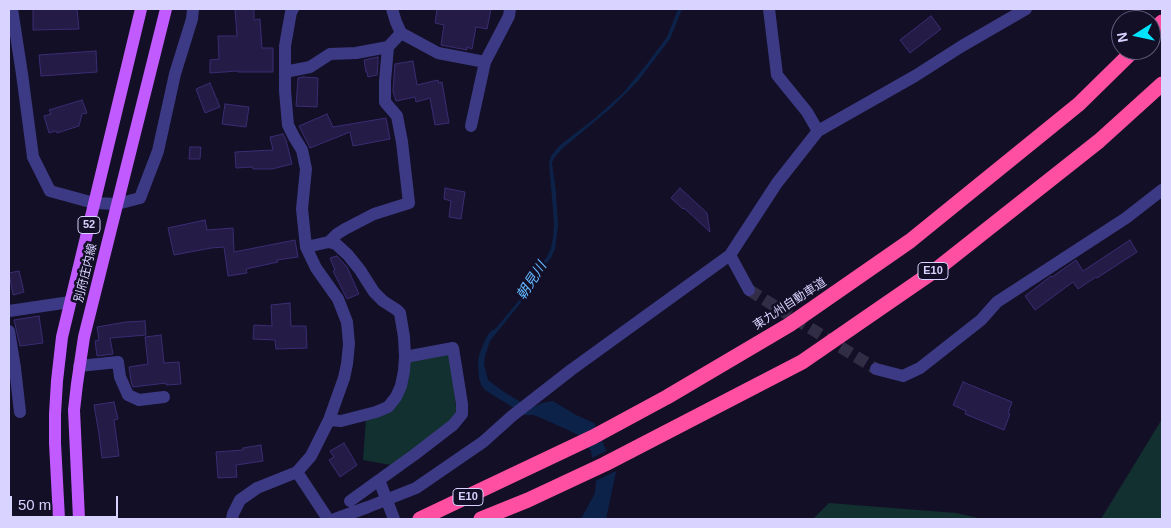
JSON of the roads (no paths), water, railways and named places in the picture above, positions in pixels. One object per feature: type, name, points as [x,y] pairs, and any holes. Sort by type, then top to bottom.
[{"type":"highway","name":"東九州自動車道","points":[[420,519],[593,437],[667,397],[789,325],[910,241],[1079,104],[1124,60]]},
{"type":"highway","name":"E10","points":[[481,519],[598,468],[802,362],[937,269],[1099,141],[1162,84]]},
{"type":"main road","name":"別府庄内線","points":[[59,519],[55,443],[56,389],[62,337],[141,9]]},
{"type":"main road","name":"別府庄内線","points":[[79,519],[74,410],[79,366],[84,337],[166,9]]},
{"type":"street","points":[[12,9],[33,158],[50,191],[94,203],[117,204],[140,198],[158,151],[175,74],[192,19],[193,9]]},
{"type":"street","points":[[232,519],[240,500],[257,488],[297,472],[311,456],[329,420],[347,364],[349,344],[347,322],[338,299],[316,268],[306,247],[302,208],[306,169],[302,150],[288,125],[285,91],[285,46],[293,9]]},
{"type":"street","points":[[392,9],[401,33],[438,53],[485,62]]},
{"type":"street","points":[[471,126],[485,62],[510,9]]},
{"type":"street","points":[[769,9],[777,74],[807,112],[818,131]]},
{"type":"street","points":[[335,519],[416,488],[483,442],[540,393],[730,255],[777,183],[818,131],[1026,9]]},
{"type":"street","points":[[285,72],[310,66],[330,54],[356,53],[388,47],[401,33]]},
{"type":"street","points":[[329,242],[345,229],[374,214],[409,203],[397,116],[385,102],[388,47]]},
{"type":"street","points":[[876,369],[903,376],[920,368],[981,320],[998,302],[1126,218],[1162,190]]},
{"type":"street","points":[[306,247],[329,242],[336,244],[348,255],[374,292],[400,313],[404,337],[405,357],[401,386],[396,397],[388,407],[341,421],[329,420]]},
{"type":"street","points":[[730,255],[749,290]]},
{"type":"street","points":[[9,311],[70,302]]},
{"type":"street","points":[[9,331],[20,412]]},
{"type":"street","points":[[350,501],[414,456],[453,425],[462,414],[453,348],[405,357]]},
{"type":"street","points":[[79,366],[118,362],[120,377],[128,395],[139,400],[164,397]]},
{"type":"street","points":[[297,472],[328,519]]},
{"type":"street","points":[[379,480],[394,519]]},
{"type":"water","name":"朝見川","points":[[678,9],[682,9],[670,39],[638,81],[611,108],[563,148],[554,158],[552,163],[558,226],[555,249],[523,300],[490,341],[485,356],[484,364],[488,380],[504,392],[531,408],[553,401],[594,423],[616,472],[606,519],[581,519],[595,493],[596,481],[591,451],[578,435],[541,418],[525,415],[485,390],[479,378],[479,355],[489,333],[496,328],[521,298],[551,248],[554,226],[549,163],[551,156],[560,145],[594,119],[623,93],[667,37]]},
{"type":"tunnel","points":[[749,290],[876,369]]}]
